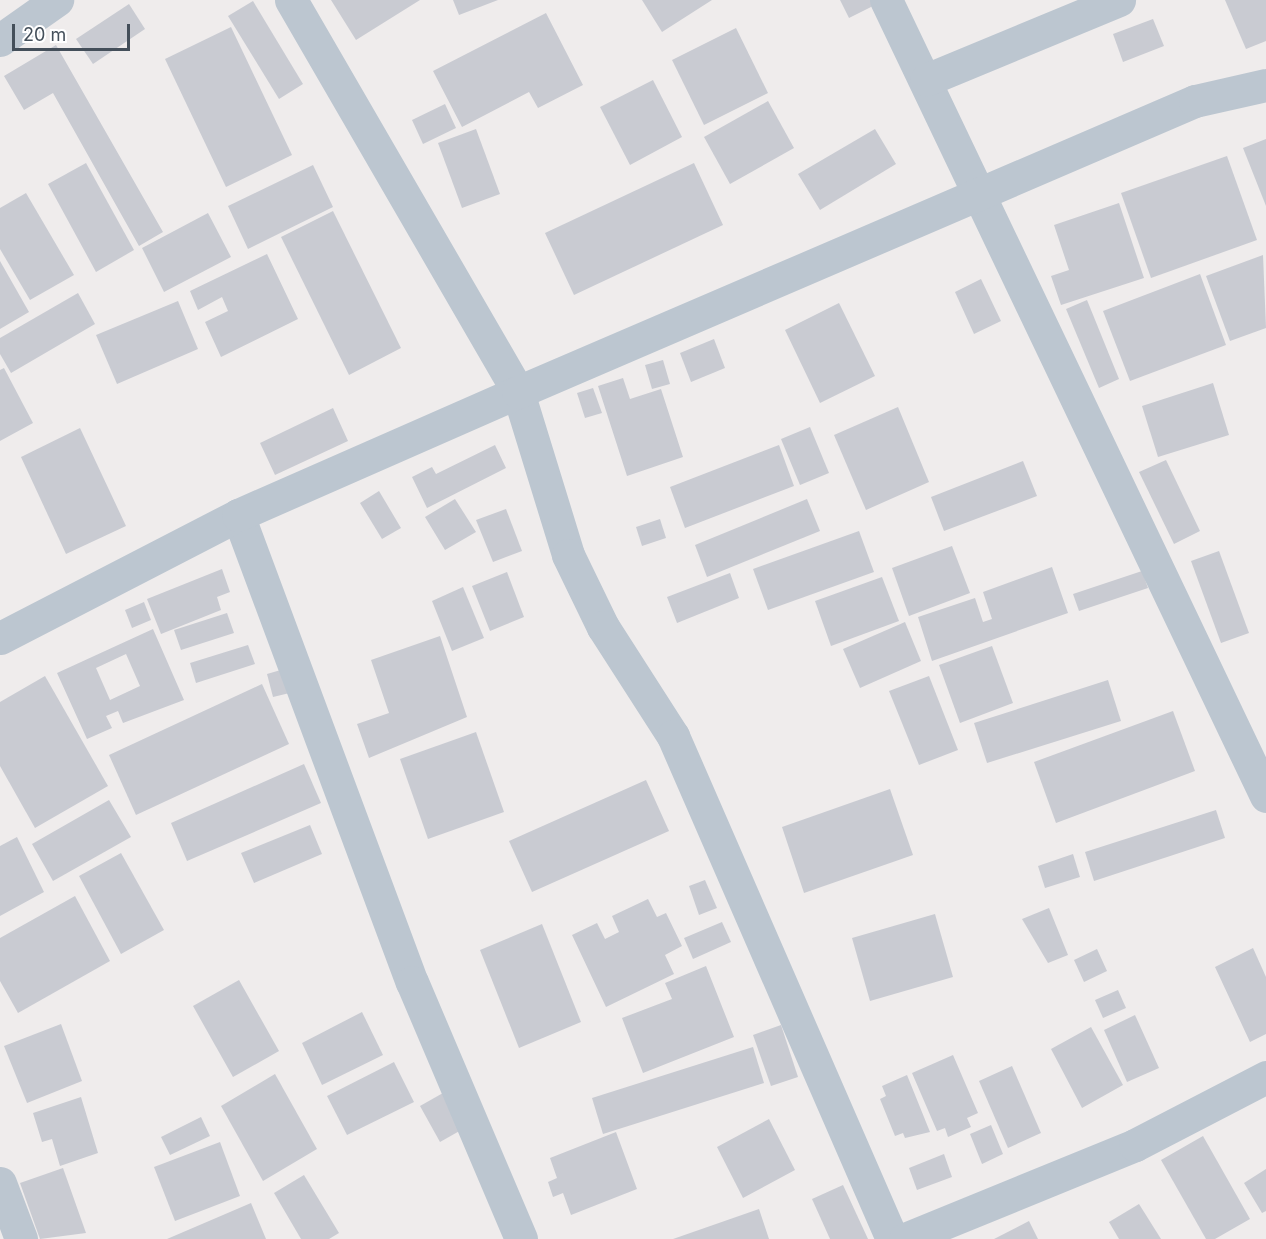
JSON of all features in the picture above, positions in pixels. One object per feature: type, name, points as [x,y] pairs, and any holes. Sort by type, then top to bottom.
[{"type":"street","points":[[0,40],[57,0]]},
{"type":"street","points":[[291,0],[518,392],[568,555],[603,627],[673,736],[892,1239]]},
{"type":"street","points":[[886,0],[981,191],[1266,796]]},
{"type":"street","points":[[926,80],[1119,0]]},
{"type":"street","points":[[0,638],[238,515],[518,392],[981,191],[1195,101],[1266,85]]},
{"type":"street","points":[[238,515],[412,982],[522,1239]]},
{"type":"street","points":[[905,1239],[1134,1145],[1266,1077]]},
{"type":"street","points":[[0,1183],[21,1239]]},
{"type":"building","points":[[331,0],[420,0],[356,40]]},
{"type":"building","points":[[453,0],[498,0],[459,15]]},
{"type":"building","points":[[642,0],[712,0],[662,32]]},
{"type":"building","points":[[840,0],[875,0],[877,4],[849,18]]},
{"type":"building","points":[[1225,0],[1266,0],[1266,41],[1246,49]]},
{"type":"building","points":[[253,1],[303,84],[279,99],[228,16]]},
{"type":"building","points":[[129,4],[145,29],[93,64],[76,39]]},
{"type":"building","points":[[546,13],[583,85],[538,108],[529,92],[462,127],[433,71]]},
{"type":"building","points":[[1153,19],[1164,46],[1123,62],[1113,34]]},
{"type":"building","points":[[231,27],[292,155],[226,187],[165,59]]},
{"type":"building","points":[[736,28],[768,93],[704,125],[672,60]]},
{"type":"building","points":[[56,45],[163,232],[139,246],[53,93],[24,110],[4,76]]},
{"type":"building","points":[[653,80],[682,137],[630,165],[600,107]]},
{"type":"building","points":[[768,101],[794,148],[730,184],[704,137]]},
{"type":"building","points":[[445,104],[456,128],[423,144],[412,120]]},
{"type":"building","points":[[476,129],[500,194],[462,208],[438,143]]},
{"type":"building","points":[[875,129],[896,164],[820,210],[798,174]]},
{"type":"building","points":[[1266,139],[1266,206],[1243,148]]},
{"type":"building","points":[[1227,156],[1257,240],[1151,278],[1121,193]]},
{"type":"building","points":[[86,163],[134,250],[96,272],[48,184]]},
{"type":"building","points":[[694,163],[723,225],[574,295],[545,233]]},
{"type":"building","points":[[313,165],[333,207],[248,249],[228,206]]},
{"type":"building","points":[[26,193],[74,275],[30,300],[0,249],[0,208]]},
{"type":"building","points":[[1119,203],[1144,278],[1061,305],[1051,276],[1069,270],[1054,225]]},
{"type":"building","points":[[333,211],[401,348],[349,375],[281,237]]},
{"type":"building","points":[[208,213],[231,257],[164,292],[142,248]]},
{"type":"building","points":[[267,254],[298,319],[221,357],[205,322],[228,311],[222,297],[198,310],[190,291]]},
{"type":"building","points":[[1263,255],[1266,328],[1230,341],[1206,276]]},
{"type":"building","points":[[0,261],[29,312],[0,329]]},
{"type":"building","points":[[1200,274],[1226,345],[1130,381],[1103,311]]},
{"type":"building","points":[[981,279],[1001,321],[974,334],[955,292]]},
{"type":"building","points":[[78,293],[95,324],[11,373],[0,354],[0,338]]},
{"type":"building","points":[[1087,300],[1119,379],[1099,388],[1066,309]]},
{"type":"building","points":[[178,301],[198,349],[117,384],[96,335]]},
{"type":"building","points":[[839,303],[875,376],[820,403],[785,330]]},
{"type":"building","points":[[714,339],[725,368],[691,382],[680,353]]},
{"type":"building","points":[[663,360],[670,384],[652,389],[645,365]]},
{"type":"building","points":[[4,368],[33,423],[0,441],[0,370]]},
{"type":"building","points":[[623,378],[630,399],[661,389],[683,457],[627,476],[598,386]]},
{"type":"building","points":[[1213,383],[1229,435],[1158,457],[1142,406]]},
{"type":"building","points":[[593,388],[602,413],[585,418],[577,393]]},
{"type":"building","points":[[898,407],[929,482],[866,510],[834,435]]},
{"type":"building","points":[[333,408],[348,441],[275,475],[260,443]]},
{"type":"building","points":[[810,427],[829,473],[800,485],[781,439]]},
{"type":"building","points":[[80,428],[126,526],[66,554],[21,457]]},
{"type":"building","points":[[495,445],[506,468],[427,508],[412,477],[432,467],[436,474]]},
{"type":"building","points":[[779,445],[794,486],[685,528],[670,487]]},
{"type":"building","points":[[1166,460],[1200,531],[1174,544],[1139,472]]},
{"type":"building","points":[[1023,461],[1037,496],[944,531],[931,497]]},
{"type":"building","points":[[379,491],[401,528],[382,539],[360,503]]},
{"type":"building","points":[[455,499],[476,532],[445,550],[425,517]]},
{"type":"building","points":[[807,499],[820,531],[707,577],[695,545]]},
{"type":"building","points":[[506,509],[522,551],[493,562],[476,520]]},
{"type":"building","points":[[660,519],[666,538],[642,546],[636,527]]},
{"type":"building","points":[[859,531],[874,572],[768,610],[753,569]]},
{"type":"building","points":[[952,546],[970,593],[909,616],[892,568]]},
{"type":"building","points":[[1219,551],[1249,633],[1221,643],[1191,561]]},
{"type":"building","points":[[1052,567],[1068,613],[932,661],[918,617],[975,598],[983,622],[992,619],[983,592]]},
{"type":"building","points":[[222,569],[230,592],[217,597],[221,610],[161,634],[147,599]]},
{"type":"building","points":[[1142,571],[1148,588],[1079,611],[1073,594]]},
{"type":"building","points":[[507,572],[524,617],[490,631],[472,586]]},
{"type":"building","points":[[730,573],[739,598],[677,623],[667,597]]},
{"type":"building","points":[[882,577],[899,621],[831,646],[815,601]]},
{"type":"building","points":[[463,587],[484,638],[452,651],[432,601]]},
{"type":"building","points":[[144,602],[151,620],[132,628],[125,610]]},
{"type":"building","points":[[227,613],[234,633],[181,650],[174,630]]},
{"type":"building","points":[[905,622],[921,661],[860,688],[843,649]]},
{"type":"building","points":[[153,629],[184,700],[123,723],[118,711],[106,716],[112,728],[87,739],[57,673]],"holes":[[[126,654],[140,686],[110,700],[96,668]]]},
{"type":"building","points":[[440,636],[467,717],[369,758],[357,724],[389,713],[371,660]]},
{"type":"building","points":[[248,645],[255,664],[196,683],[190,663]]},
{"type":"building","points":[[992,646],[1013,703],[960,723],[939,665]]},
{"type":"building","points":[[291,667],[298,691],[273,697],[267,674]]},
{"type":"building","points":[[45,676],[108,786],[35,828],[0,766],[0,702]]},
{"type":"building","points":[[929,676],[958,750],[919,765],[889,691]]},
{"type":"building","points":[[1108,680],[1121,721],[987,763],[974,723]]},
{"type":"building","points":[[262,684],[289,744],[136,815],[109,755]]},
{"type":"building","points":[[1173,711],[1195,771],[1056,823],[1034,762]]},
{"type":"building","points":[[476,732],[504,812],[428,839],[400,759]]},
{"type":"building","points":[[304,764],[321,803],[187,861],[171,823]]},
{"type":"building","points":[[646,780],[669,831],[532,892],[509,841]]},
{"type":"building","points":[[890,789],[913,855],[804,893],[782,827]]},
{"type":"building","points":[[109,800],[131,837],[53,881],[32,844]]},
{"type":"building","points":[[1216,810],[1225,838],[1094,881],[1085,852]]},
{"type":"building","points":[[310,825],[322,854],[254,883],[241,853]]},
{"type":"building","points":[[17,837],[44,892],[0,916],[0,846]]},
{"type":"building","points":[[121,853],[164,930],[121,954],[79,876]]},
{"type":"building","points":[[1073,854],[1080,877],[1045,888],[1038,866]]},
{"type":"building","points":[[705,880],[717,908],[699,915],[689,886]]},
{"type":"building","points":[[75,896],[110,961],[18,1013],[0,981],[0,938]]},
{"type":"building","points":[[648,899],[657,917],[666,913],[682,946],[665,955],[674,974],[606,1007],[572,935],[597,923],[605,939],[619,932],[612,916]]},
{"type":"building","points":[[1049,908],[1068,955],[1048,963],[1022,919]]},
{"type":"building","points":[[935,914],[953,977],[870,1001],[852,938]]},
{"type":"building","points":[[722,922],[731,942],[693,959],[684,938]]},
{"type":"building","points":[[542,924],[581,1022],[519,1048],[480,950]]},
{"type":"building","points":[[1253,948],[1266,977],[1266,1034],[1250,1042],[1215,967]]},
{"type":"building","points":[[1097,949],[1107,971],[1084,982],[1074,960]]},
{"type":"building","points":[[706,966],[734,1037],[643,1073],[622,1018],[672,999],[665,983]]},
{"type":"building","points":[[239,980],[279,1051],[233,1077],[193,1006]]},
{"type":"building","points":[[1118,990],[1126,1008],[1103,1018],[1095,1000]]},
{"type":"building","points":[[362,1012],[383,1055],[322,1085],[302,1043]]},
{"type":"building","points":[[1135,1015],[1159,1068],[1127,1082],[1104,1030]]},
{"type":"building","points":[[61,1024],[82,1081],[27,1103],[4,1046]]},
{"type":"building","points":[[781,1025],[798,1077],[771,1086],[753,1035]]},
{"type":"building","points":[[1091,1027],[1123,1085],[1082,1108],[1051,1049]]},
{"type":"building","points":[[753,1047],[764,1083],[603,1134],[592,1098]]},
{"type":"building","points":[[953,1055],[978,1113],[967,1118],[971,1127],[948,1137],[945,1128],[937,1131],[912,1073]]},
{"type":"building","points":[[394,1062],[414,1102],[347,1135],[327,1096]]},
{"type":"building","points":[[1012,1066],[1041,1133],[1008,1148],[979,1081]]},
{"type":"building","points":[[275,1074],[317,1149],[263,1181],[221,1106]]},
{"type":"building","points":[[907,1075],[930,1132],[905,1138],[903,1133],[895,1136],[880,1099],[886,1096],[882,1086]]},
{"type":"building","points":[[443,1093],[463,1129],[440,1142],[420,1106]]},
{"type":"building","points":[[81,1097],[98,1153],[60,1166],[52,1139],[42,1142],[33,1113]]},
{"type":"building","points":[[201,1117],[210,1136],[170,1155],[161,1137]]},
{"type":"building","points":[[769,1119],[795,1170],[743,1198],[717,1147]]},
{"type":"building","points":[[991,1125],[1003,1154],[982,1164],[970,1134]]},
{"type":"building","points":[[616,1132],[637,1189],[571,1215],[563,1193],[553,1197],[548,1182],[557,1178],[550,1158]]},
{"type":"building","points":[[1203,1136],[1250,1219],[1215,1239],[1206,1239],[1161,1160]]},
{"type":"building","points":[[220,1142],[240,1196],[175,1221],[154,1167]]},
{"type":"building","points":[[944,1154],[952,1177],[917,1190],[909,1168]]},
{"type":"building","points":[[63,1168],[86,1233],[40,1239],[20,1183]]},
{"type":"building","points":[[1266,1169],[1266,1211],[1262,1213],[1244,1183]]},
{"type":"building","points":[[304,1175],[339,1233],[329,1239],[301,1239],[274,1193]]},
{"type":"building","points":[[843,1185],[868,1239],[830,1239],[812,1199]]},
{"type":"building","points":[[251,1203],[266,1239],[167,1239]]},
{"type":"building","points":[[1139,1204],[1161,1239],[1119,1239],[1109,1222]]},
{"type":"building","points":[[759,1209],[769,1239],[673,1239]]},
{"type":"building","points":[[1029,1221],[1038,1239],[994,1239]]}]
